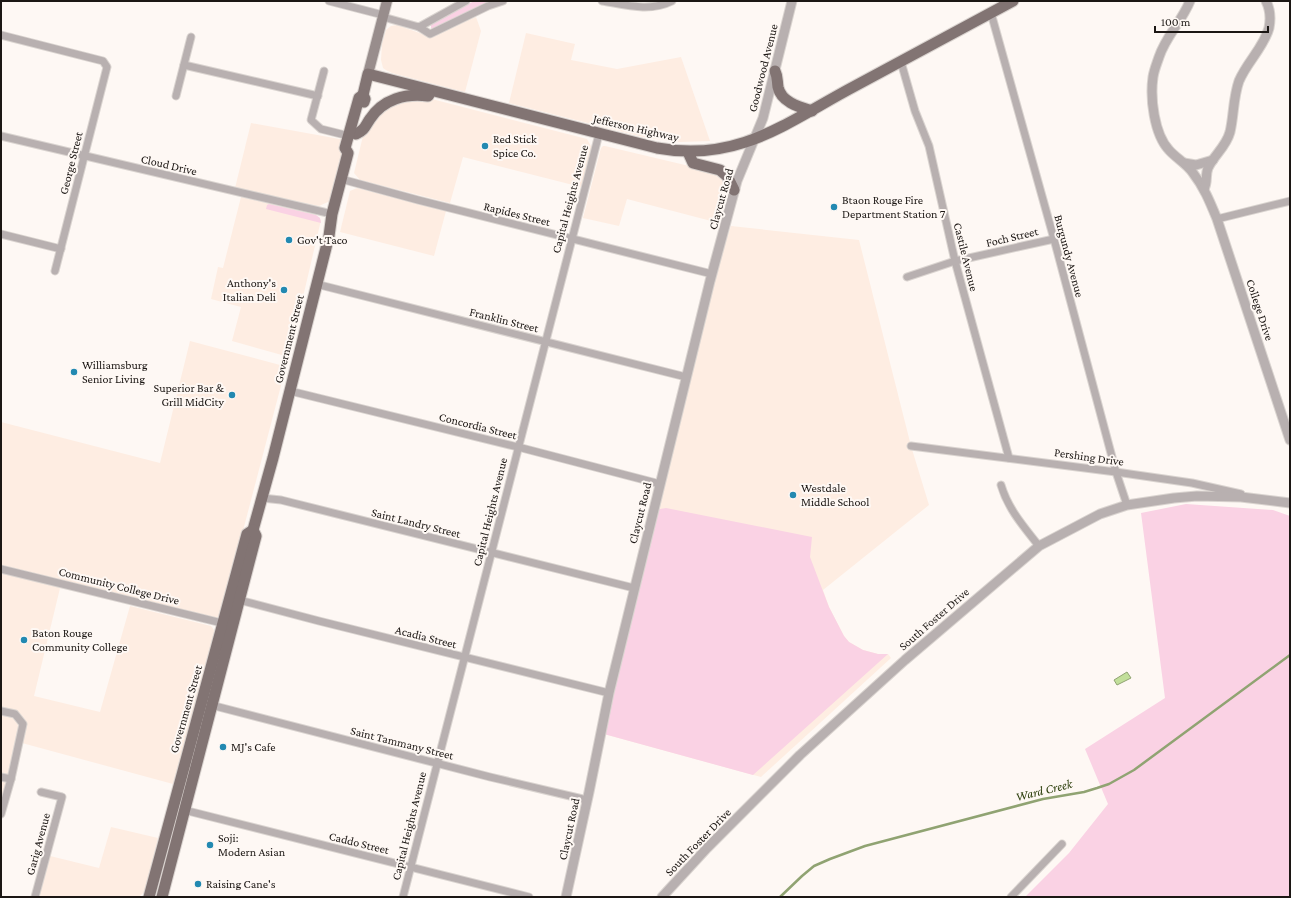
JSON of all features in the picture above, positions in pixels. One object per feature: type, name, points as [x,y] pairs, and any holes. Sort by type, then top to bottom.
[{"type":"main road","name":"Government Street","points":[[162,897],[211,705],[238,567],[247,534],[253,530],[262,498],[329,236],[332,214],[348,153],[345,148],[352,135],[365,99],[363,95],[387,1]]},
{"type":"main road","name":"Jefferson Highway","points":[[368,74],[651,147],[677,152],[722,149],[743,144],[776,130],[1013,1]]},
{"type":"main road","points":[[775,71],[778,78],[780,94],[793,104],[812,111]]},
{"type":"main road","points":[[352,135],[363,131],[375,112],[381,106],[390,101],[399,97],[410,95],[428,96],[433,92]]},
{"type":"main road","points":[[688,152],[693,163],[720,170],[727,176],[734,190]]},
{"type":"main road","name":"Government Street","points":[[149,897],[228,624],[239,600],[256,536],[253,530]]},
{"type":"main road","points":[[238,567],[240,572],[234,594],[235,598],[239,600]]},
{"type":"street","points":[[329,1],[418,27],[430,34],[488,6],[503,1]]},
{"type":"street","points":[[418,27],[466,1]]},
{"type":"street","points":[[602,1],[644,7],[663,5],[672,1]]},
{"type":"street","name":"Goodwood Avenue","points":[[754,140],[763,118],[792,1]]},
{"type":"street","name":"College Drive","points":[[1190,1],[1163,47],[1153,78],[1153,104],[1159,133],[1168,150],[1193,172],[1204,189],[1217,218],[1290,440]]},
{"type":"street","points":[[1204,189],[1207,184],[1207,170],[1227,140],[1230,131],[1236,90],[1242,75],[1266,36],[1269,27],[1270,10],[1266,1]]},
{"type":"street","name":"Burgundy Avenue","points":[[991,13],[1054,239],[1116,472],[1127,505]]},
{"type":"street","name":"George Street","points":[[1,35],[103,61],[107,67],[55,271]]},
{"type":"street","points":[[176,96],[191,37]]},
{"type":"street","name":"Castile Avenue","points":[[901,62],[915,111],[928,146],[955,261],[1009,458]]},
{"type":"street","points":[[184,65],[318,96]]},
{"type":"street","points":[[324,71],[312,120],[321,129],[352,135]]},
{"type":"street","name":"Capital Heights Avenue","points":[[403,897],[544,342],[599,134]]},
{"type":"street","name":"Cloud Drive","points":[[1,136],[84,157],[332,214]]},
{"type":"street","name":"Claycut Road","points":[[566,897],[609,693],[686,377],[734,190],[754,140]]},
{"type":"street","points":[[1184,163],[1196,165],[1213,160]]},
{"type":"street","name":"Rapides Street","points":[[341,179],[712,274]]},
{"type":"street","points":[[1217,218],[1290,201]]},
{"type":"street","points":[[1,234],[61,249]]},
{"type":"street","name":"Foch Street","points":[[907,277],[955,261],[1054,239]]},
{"type":"street","name":"Franklin Street","points":[[316,284],[686,377]]},
{"type":"street","name":"Concordia Street","points":[[290,391],[518,447],[660,484]]},
{"type":"street","name":"Pershing Drive","points":[[911,446],[1192,483],[1262,499]]},
{"type":"street","points":[[1001,485],[1005,498],[1016,517],[1039,546]]},
{"type":"street","name":"South Foster Drive","points":[[662,897],[707,848],[800,755],[905,660],[1039,546],[1100,514],[1127,505],[1197,496],[1220,495],[1290,503]]},
{"type":"street","points":[[1274,500],[1290,497]]},
{"type":"street","name":"Saint Landry Street","points":[[262,498],[281,500],[634,588]]},
{"type":"street","points":[[1274,500],[1290,507]]},
{"type":"street","name":"Community College Drive","points":[[1,569],[228,624]]},
{"type":"street","name":"Acadia Street","points":[[239,600],[609,693]]},
{"type":"street","name":"Saint Tammany Street","points":[[211,705],[587,800]]},
{"type":"street","points":[[1,711],[15,714],[23,724],[11,780],[1,814]]},
{"type":"street","points":[[1,777],[11,780]]},
{"type":"street","name":"Garig Avenue","points":[[35,897],[62,797],[41,792]]},
{"type":"street","name":"Caddo Street","points":[[184,810],[530,897]]},
{"type":"street","points":[[1011,897],[1062,844]]},
{"type":"shaded area","points":[[474,1],[496,1],[433,29],[431,28],[431,24]]},
{"type":"shaded area","points":[[476,17],[481,31],[465,92],[392,73],[383,68],[381,60],[382,44],[386,30],[391,26],[397,25],[428,36]]},
{"type":"shaded area","points":[[526,33],[575,44],[571,60],[617,69],[681,57],[710,141],[680,142],[647,138],[509,103]]},
{"type":"shaded area","points":[[424,97],[587,139],[592,148],[581,187],[463,157],[450,203],[360,180],[354,173],[363,136],[383,111],[397,103]]},
{"type":"shaded area","points":[[251,123],[345,140],[330,201],[319,206],[235,188]]},
{"type":"shaded area","points":[[603,146],[706,170],[721,175],[725,182],[715,222],[627,199],[619,226],[583,218],[601,148]]},
{"type":"shaded area","points":[[357,188],[446,211],[434,256],[340,232],[350,191]]},
{"type":"shaded area","points":[[241,197],[316,215],[321,220],[289,357],[232,341],[241,307],[211,299],[218,267],[223,268]]},
{"type":"shaded area","points":[[269,204],[316,215],[320,218],[321,223],[266,209],[267,205]]},
{"type":"shaded area","name":"Westdale Middle School","points":[[731,226],[859,240],[911,446],[929,505],[823,590],[829,607],[844,636],[849,642],[863,650],[878,654],[888,654],[891,658],[761,777],[604,734],[715,274]]},
{"type":"shaded area","points":[[190,341],[280,365],[284,374],[222,611],[215,621],[61,584],[34,696],[100,712],[130,606],[211,626],[217,634],[173,784],[22,743],[1,815],[1,422],[160,463]]},
{"type":"shaded area","points":[[1186,504],[1273,510],[1290,516],[1290,897],[1025,897],[1069,853],[1108,804],[1085,749],[1165,698],[1141,513]]},
{"type":"shaded area","points":[[666,508],[812,537],[810,557],[829,607],[844,636],[849,642],[863,650],[878,654],[888,654],[753,775],[604,734],[616,679],[658,510]]},
{"type":"shaded area","points":[[1127,672],[1131,678],[1117,685],[1114,680]]},
{"type":"shaded area","points":[[111,827],[158,838],[145,891],[139,897],[35,897],[46,855],[99,868]]},
{"type":"waterway","name":"Ward Creek","points":[[780,897],[814,866],[865,846],[1043,799],[1084,792],[1109,784],[1134,770],[1290,655]]},
{"type":"place","name":"Red Stick Spice Co.","points":[[485,146]]},
{"type":"place","name":"Btaon Rouge Fire Department Station 7","points":[[834,207]]},
{"type":"place","name":"Gov't Taco","points":[[289,240]]},
{"type":"place","name":"Anthony's Italian Deli","points":[[284,290]]},
{"type":"place","name":"Williamsburg Senior Living","points":[[74,372]]},
{"type":"place","name":"Superior Bar & Grill MidCity","points":[[232,395]]},
{"type":"place","name":"Westdale Middle School","points":[[793,495]]},
{"type":"place","name":"Baton Rouge Community College","points":[[24,640]]},
{"type":"place","name":"MJ's Cafe","points":[[223,747]]},
{"type":"place","name":"Soji: Modern Asian","points":[[210,845]]},
{"type":"place","name":"Raising Cane's","points":[[198,884]]}]
